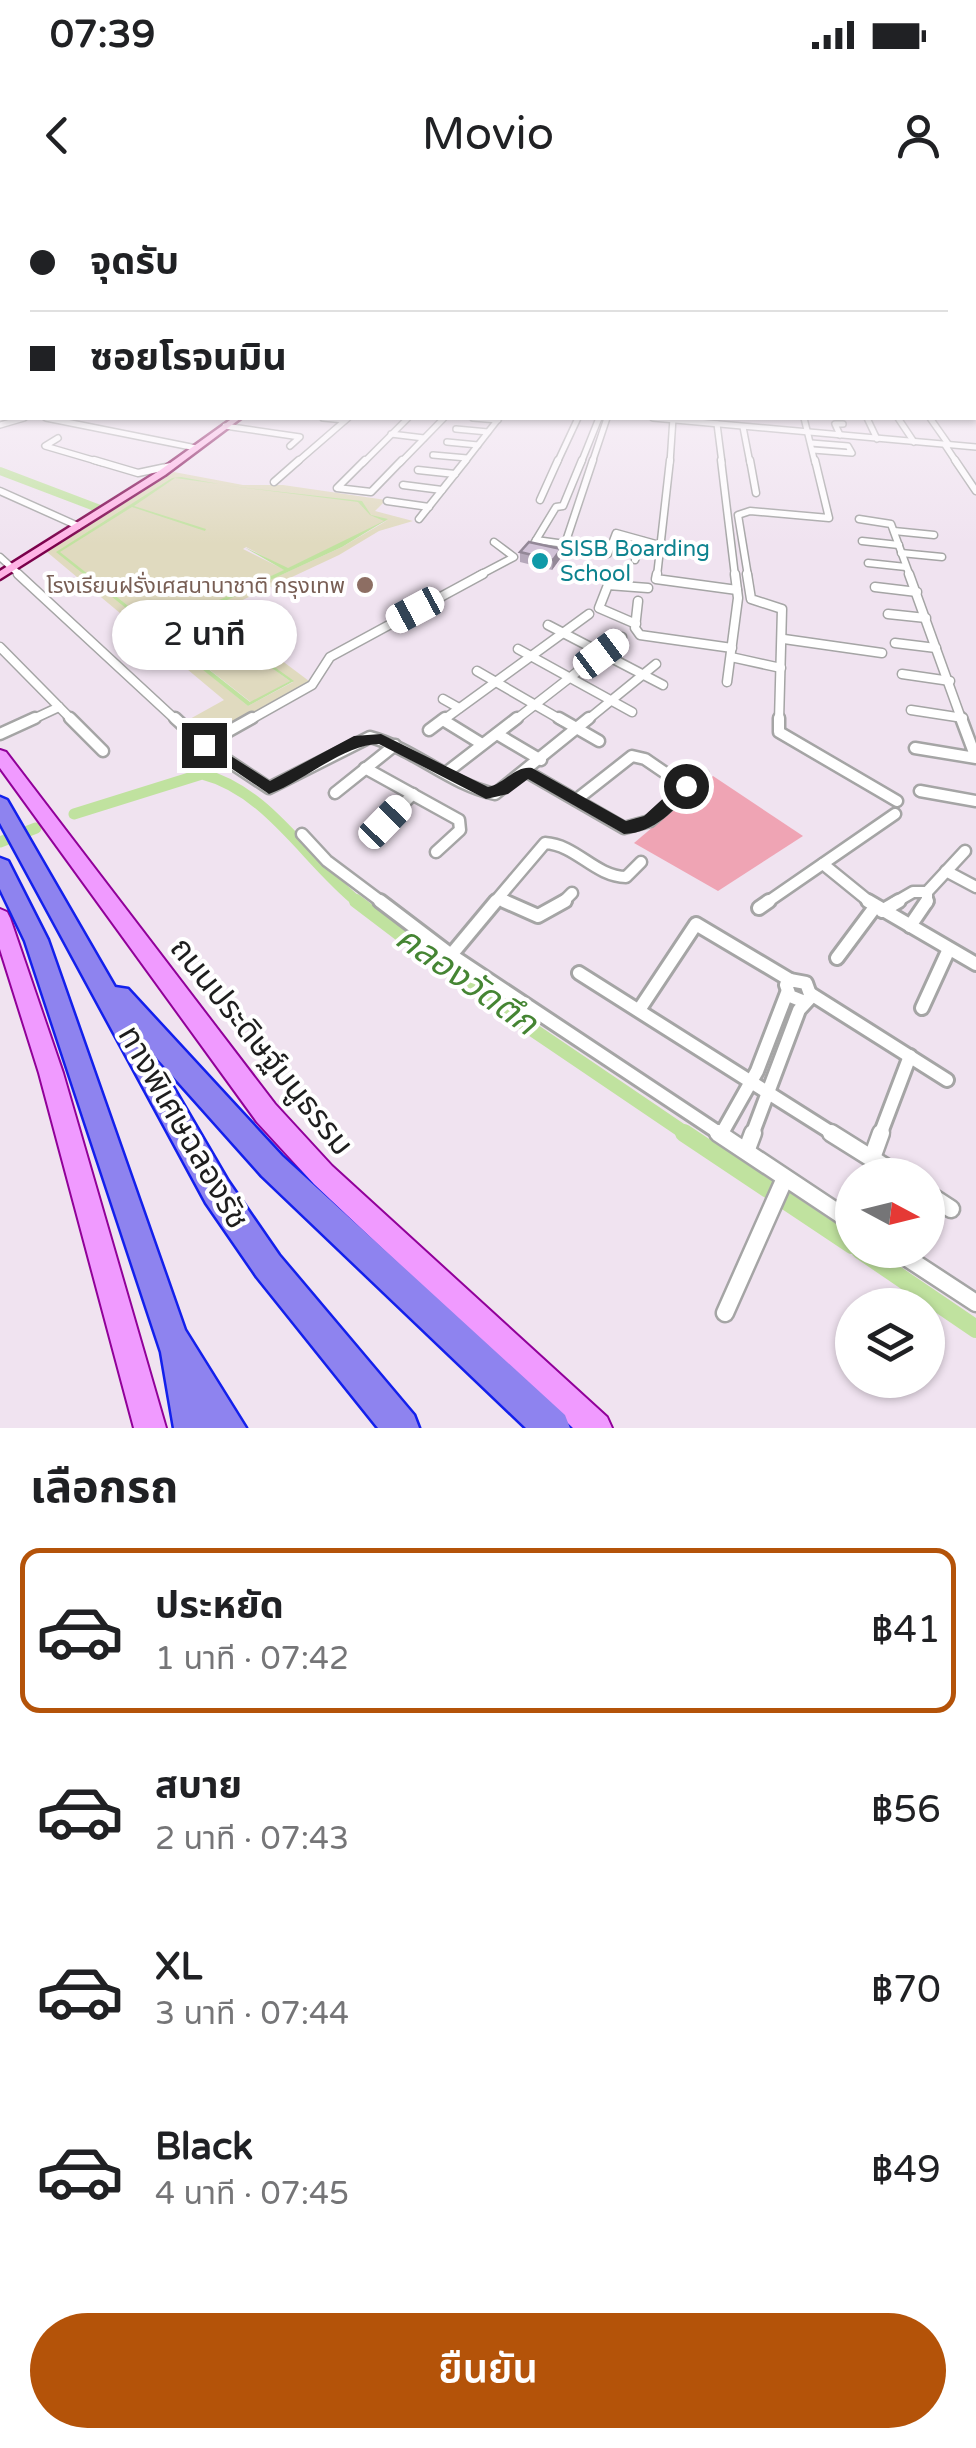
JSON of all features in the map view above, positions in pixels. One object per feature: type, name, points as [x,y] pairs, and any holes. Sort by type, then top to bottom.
[{"type":"highway","name":"ทางพิเศษฉลองรัช","points":[[0,805],[118,1004],[218,1192],[268,1266],[401,1428]]},
{"type":"highway","name":"ทางพิเศษฉลองรัช","points":[[0,867],[36,940],[172,1340],[228,1428]]},
{"type":"highway","points":[[118,1004],[258,1153],[552,1428]]},
{"type":"highway","points":[[172,1340],[192,1428]]},
{"type":"main road","points":[[0,576],[221,429]]},
{"type":"main road","name":"ถนนประดิษฐ์มนูธรรม","points":[[0,756],[266,1112],[323,1176],[596,1428]]},
{"type":"main road","points":[[0,918],[46,1055],[150,1428]]},
{"type":"street","points":[[103,429],[196,448]]},
{"type":"street","points":[[246,429],[300,438],[290,446]]},
{"type":"street","points":[[274,482],[334,429]]},
{"type":"street","points":[[397,429],[336,488],[372,492],[433,429]]},
{"type":"street","points":[[459,429],[488,432]]},
{"type":"street","points":[[419,520],[490,429]]},
{"type":"street","points":[[540,500],[573,429]]},
{"type":"street","points":[[563,506],[599,429]]},
{"type":"street","points":[[671,429],[663,546],[656,579],[738,594],[782,609],[779,732],[896,808],[759,908]]},
{"type":"street","points":[[717,429],[738,594],[727,682]]},
{"type":"street","points":[[743,429],[756,493]]},
{"type":"street","points":[[773,429],[976,447]]},
{"type":"street","points":[[837,429],[840,435]]},
{"type":"street","points":[[872,429],[877,439]]},
{"type":"street","points":[[906,429],[914,442]]},
{"type":"street","points":[[938,429],[976,478]]},
{"type":"street","points":[[751,599],[738,515],[750,511],[829,518],[808,432]]},
{"type":"street","points":[[392,434],[424,438]]},
{"type":"street","points":[[58,438],[45,446],[138,473],[157,465],[171,466]]},
{"type":"street","points":[[575,507],[556,507],[534,542],[564,547],[594,440]]},
{"type":"street","points":[[447,442],[478,445]]},
{"type":"street","points":[[949,445],[976,491]]},
{"type":"street","points":[[812,446],[846,446],[852,453],[812,446]]},
{"type":"street","points":[[433,455],[467,458]]},
{"type":"street","points":[[418,470],[455,474]]},
{"type":"street","points":[[577,472],[587,473]]},
{"type":"street","points":[[404,485],[442,490]]},
{"type":"street","points":[[0,491],[78,526]]},
{"type":"street","points":[[387,501],[429,507]]},
{"type":"street","points":[[859,519],[890,523],[894,531],[976,758],[915,748]]},
{"type":"street","points":[[894,531],[934,535]]},
{"type":"street","points":[[608,554],[616,533],[663,546]]},
{"type":"street","points":[[635,560],[643,541]]},
{"type":"street","points":[[862,541],[942,557]]},
{"type":"street","points":[[204,745],[312,685],[330,657],[514,557],[494,542]]},
{"type":"street","points":[[0,557],[204,745],[269,788],[310,770],[359,740],[381,739],[476,789],[495,794],[656,664]]},
{"type":"street","points":[[868,563],[906,567]]},
{"type":"street","points":[[636,624],[599,608],[608,585],[648,588]]},
{"type":"street","points":[[876,587],[917,592]]},
{"type":"street","points":[[638,601],[636,632],[648,638],[732,653],[780,668]]},
{"type":"street","points":[[429,730],[588,614]]},
{"type":"street","points":[[888,614],[926,618]]},
{"type":"street","points":[[548,626],[662,684]]},
{"type":"street","points":[[447,772],[622,638]]},
{"type":"street","points":[[784,638],[882,653]]},
{"type":"street","points":[[895,643],[936,648]]},
{"type":"street","points":[[0,647],[103,751]]},
{"type":"street","points":[[518,650],[632,712]]},
{"type":"street","points":[[477,671],[599,741]]},
{"type":"street","points":[[902,674],[950,681]]},
{"type":"street","points":[[443,699],[459,708]]},
{"type":"street","points":[[0,734],[59,707]]},
{"type":"street","points":[[910,710],[963,718]]},
{"type":"street","points":[[443,720],[482,744]]},
{"type":"street","points":[[497,734],[541,760]]},
{"type":"street","points":[[335,793],[395,746]]},
{"type":"street","points":[[576,800],[632,756],[645,759],[686,786]]},
{"type":"street","points":[[365,768],[462,824],[436,852]]},
{"type":"street","points":[[527,772],[624,828],[641,827],[703,775]]},
{"type":"street","points":[[920,791],[976,801]]},
{"type":"street","points":[[385,822],[413,794]]},
{"type":"street","points":[[302,834],[327,860],[451,956],[747,1149],[781,1190],[835,1214]]},
{"type":"street","points":[[451,956],[545,843],[558,844],[612,877],[626,878],[641,862]]},
{"type":"street","points":[[910,926],[927,906],[928,892],[965,851]]},
{"type":"street","points":[[823,864],[878,909],[976,964]]},
{"type":"street","points":[[946,871],[976,888]]},
{"type":"street","points":[[499,898],[543,918],[551,916],[572,892]]},
{"type":"street","points":[[837,958],[878,909],[912,892],[928,892]]},
{"type":"street","points":[[638,1010],[696,924],[788,986],[947,1080]]},
{"type":"street","points":[[922,1008],[949,950]]},
{"type":"street","points":[[579,973],[872,1158],[910,1056]]},
{"type":"street","points":[[722,1132],[751,1081],[788,986]]},
{"type":"street","points":[[747,1149],[767,1091],[808,998]]},
{"type":"street","points":[[725,1313],[781,1190]]},
{"type":"street","points":[[945,1206],[951,1210]]},
{"type":"street","points":[[923,1268],[976,1303]]},
{"type":"shaded area","points":[[174,472],[243,485],[283,485],[386,500],[375,511],[413,521],[379,531],[339,555],[217,612],[309,681],[209,737],[188,720],[224,700],[47,552]],"holes":[[[388,520],[342,547],[198,613],[293,682],[248,706],[72,562],[252,703],[290,681],[194,612],[285,570],[243,549],[246,547],[287,569]]]},
{"type":"shaded area","points":[[181,477],[219,484],[175,478],[134,506],[205,531],[132,507],[60,552],[250,702],[290,681],[193,612],[284,570],[244,547],[288,568],[384,521],[370,515],[358,502],[222,485],[362,501],[371,515],[388,519],[342,547],[199,613],[294,681],[248,706],[56,552],[172,478]]},
{"type":"shaded area","points":[[713,776],[803,836],[718,891],[634,843]]},
{"type":"building","points":[[529,542],[561,549],[553,560],[520,552]]},
{"type":"waterway","points":[[0,471],[100,509]]},
{"type":"waterway","name":"คลองวัดตึก","points":[[74,814],[202,774],[226,783],[267,811],[359,903]]},
{"type":"waterway","name":"คลองวัดตึก","points":[[0,842],[36,828]]},
{"type":"waterway","name":"คลองวัดตึก","points":[[356,901],[468,986],[688,1135]]},
{"type":"waterway","name":"คลองวัดตึก","points":[[684,1133],[835,1234]]},
{"type":"waterway","name":"คลองวัดตึก","points":[[886,1268],[976,1329]]},
{"type":"place","name":"SISB Boarding School","points":[[540,561]]},
{"type":"place","name":"โรงเรียนฝรั่งเศสนานาชาติ กรุงเทพ","points":[[365,585]]},
{"type":"route","points":[[204,745],[260,786],[269,788],[326,762],[359,740],[381,739],[486,793],[503,790],[527,772],[624,828],[641,827],[650,821],[686,786]]}]
